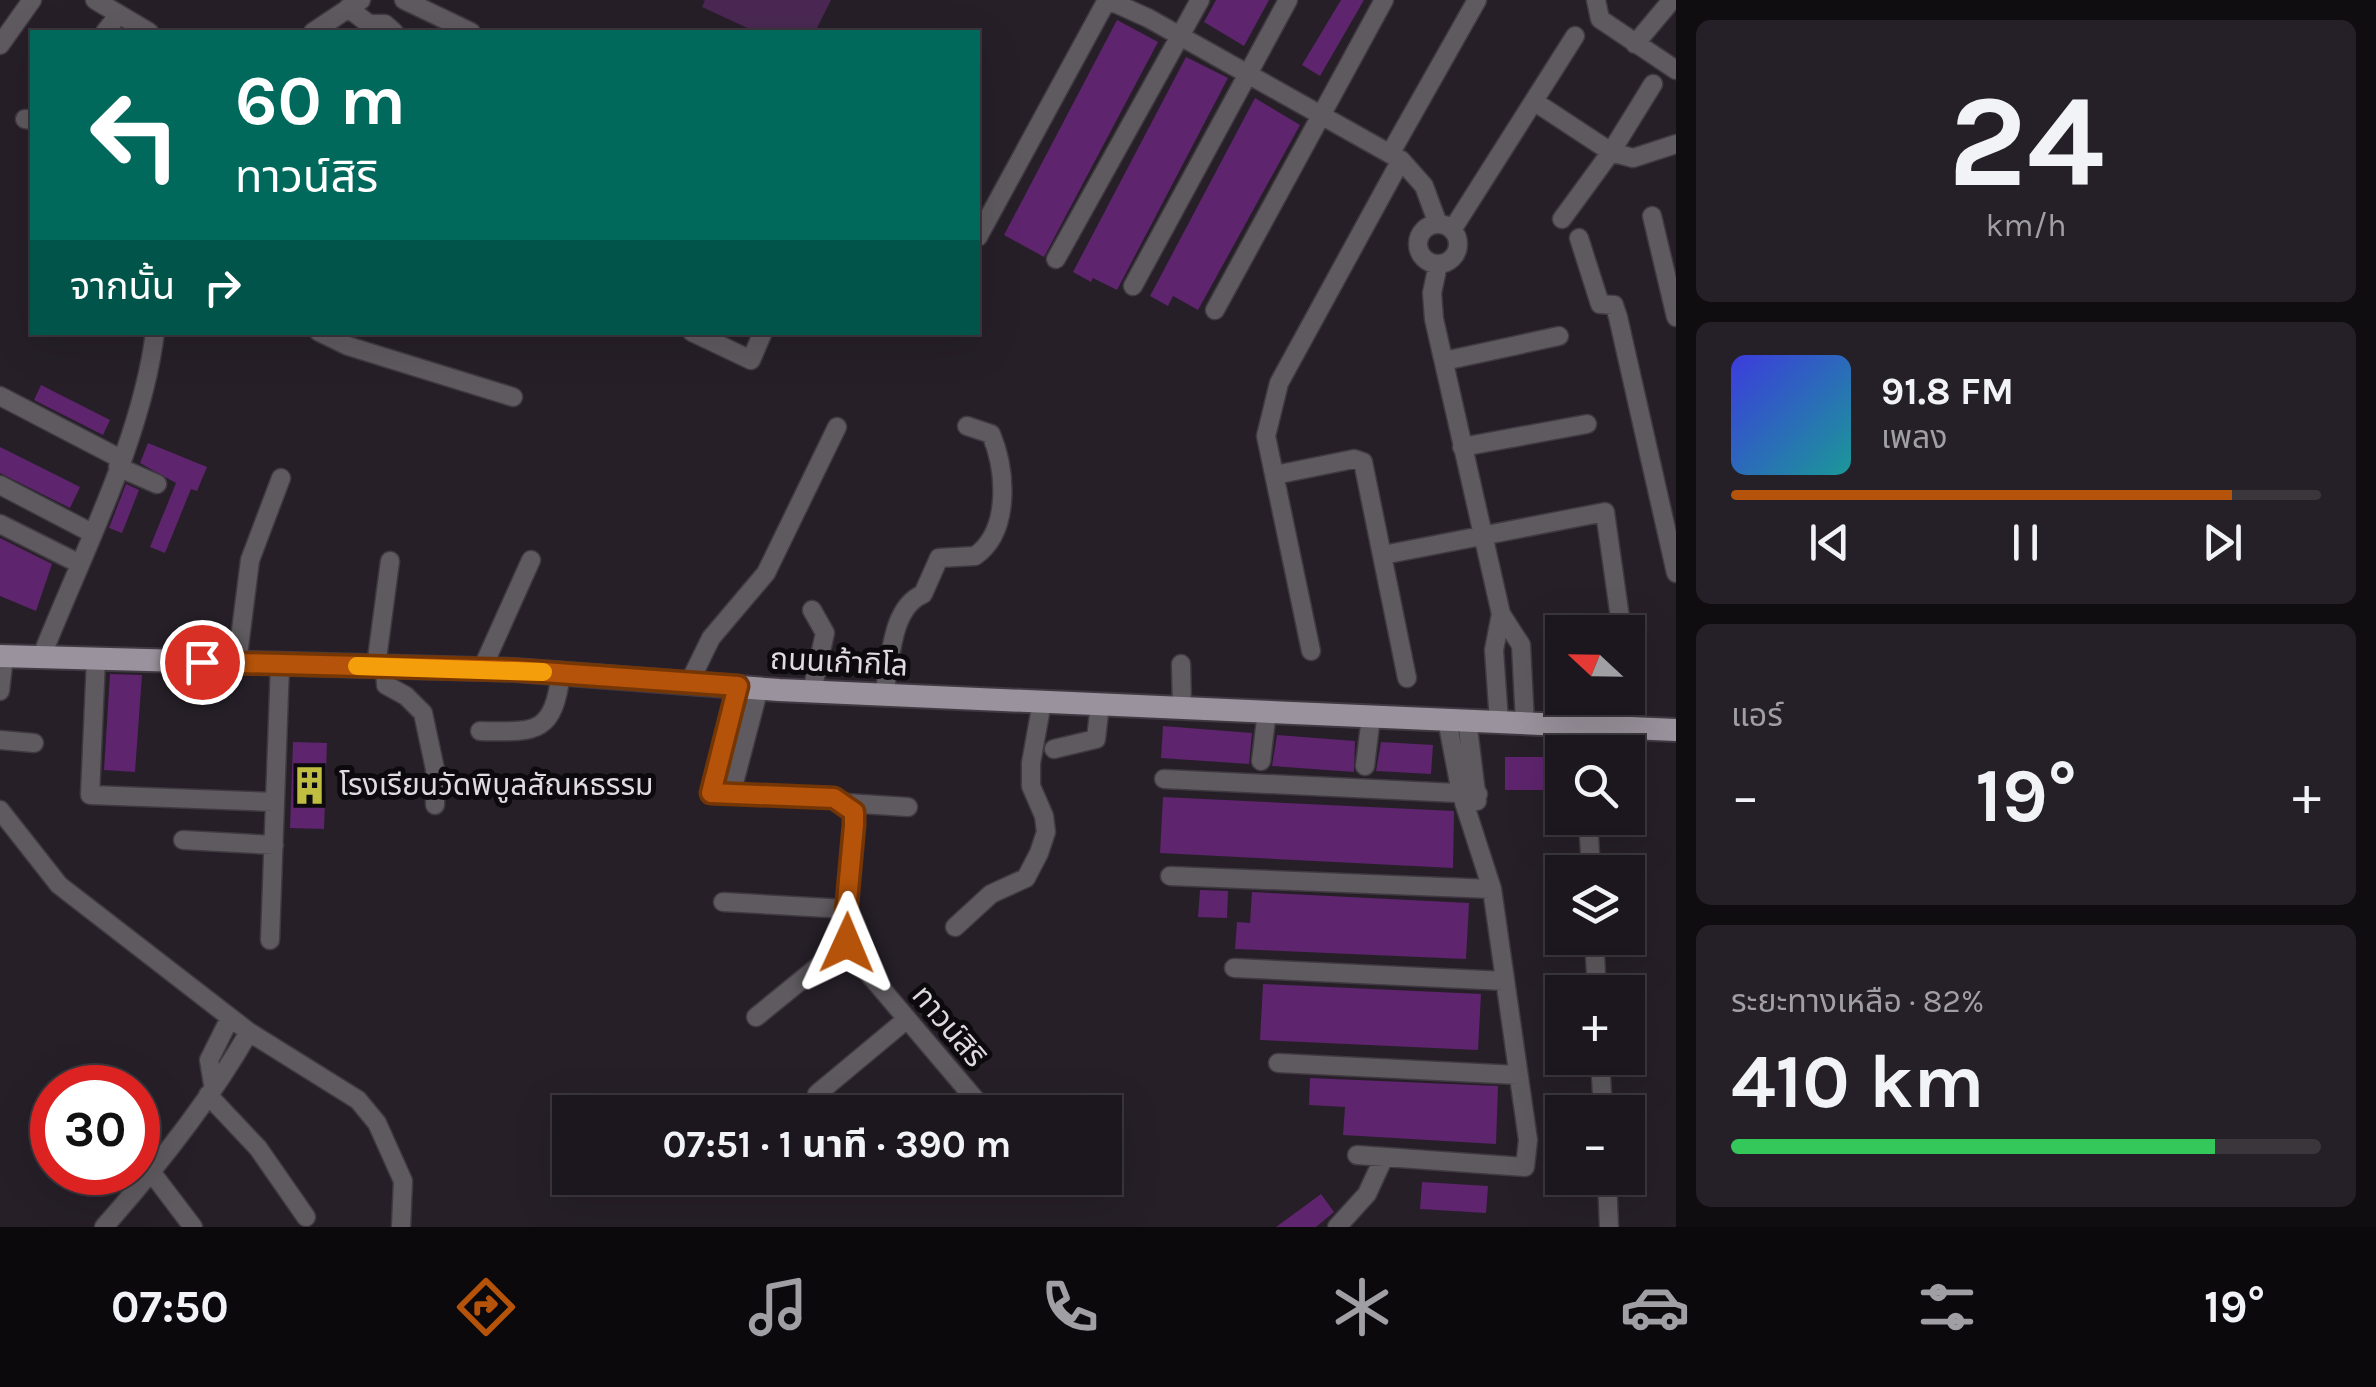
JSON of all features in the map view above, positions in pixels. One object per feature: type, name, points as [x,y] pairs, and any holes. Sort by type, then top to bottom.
[{"type":"main road","name":"ถนนเก้ากิโล","points":[[2,656],[482,669],[812,691],[1676,730]]},
{"type":"street","points":[[0,45],[32,0]]},
{"type":"street","points":[[95,0],[146,30]]},
{"type":"street","points":[[404,0],[467,30]]},
{"type":"street","points":[[980,232],[1107,0],[1180,35],[1396,156],[1424,186],[1445,227],[1458,249],[1447,263],[1438,264],[1422,257],[1418,249],[1422,232],[1445,227],[1535,102],[1575,36]]},
{"type":"street","points":[[1056,259],[1200,0]]},
{"type":"street","points":[[1133,286],[1246,71],[1288,0]]},
{"type":"street","points":[[1215,310],[1384,0]]},
{"type":"street","points":[[1312,651],[1266,436],[1272,396],[1477,0]]},
{"type":"street","points":[[1596,0],[1600,19],[1676,70]]},
{"type":"street","points":[[1635,44],[1672,0]]},
{"type":"street","points":[[316,30],[354,4],[369,24],[385,24],[392,30]]},
{"type":"street","points":[[107,30],[119,14]]},
{"type":"street","points":[[1562,219],[1612,152],[1653,84]]},
{"type":"street","points":[[1535,102],[1612,152],[1633,158],[1676,144]]},
{"type":"street","points":[[1652,216],[1676,317]]},
{"type":"street","points":[[1579,238],[1598,303],[1613,304],[1618,317],[1676,573]]},
{"type":"street","points":[[1438,264],[1432,293],[1444,361],[1500,614],[1494,650],[1498,722]]},
{"type":"street","points":[[41,658],[120,463],[150,376],[155,335]]},
{"type":"street","points":[[325,335],[348,346],[513,397]]},
{"type":"street","points":[[698,335],[750,360],[761,335]]},
{"type":"street","points":[[1444,361],[1559,336]]},
{"type":"street","points":[[0,396],[157,484]]},
{"type":"street","points":[[1462,448],[1588,424]]},
{"type":"street","points":[[689,683],[711,638],[766,573],[838,426]]},
{"type":"street","points":[[884,694],[900,613],[910,599],[923,594],[939,558],[975,556],[999,524],[1002,472],[998,452],[991,434],[967,426]]},
{"type":"street","points":[[1275,475],[1354,459],[1363,462],[1408,678]]},
{"type":"street","points":[[237,662],[250,560],[281,478]]},
{"type":"street","points":[[0,485],[90,532]]},
{"type":"street","points":[[1383,555],[1605,512],[1620,615]]},
{"type":"street","points":[[0,524],[78,564]]},
{"type":"street","points":[[482,669],[531,560]]},
{"type":"street","points":[[390,561],[380,666],[387,686],[416,704],[429,728],[435,805]]},
{"type":"street","points":[[812,610],[826,633],[812,691]]},
{"type":"street","points":[[1500,614],[1522,644],[1526,723]]},
{"type":"street","points":[[0,691],[2,656]]},
{"type":"street","points":[[96,659],[90,795],[275,802]]},
{"type":"street","points":[[270,940],[280,664]]},
{"type":"street","points":[[1181,664],[1182,708]]},
{"type":"street","points":[[480,731],[529,732],[541,726],[554,714],[561,673]]},
{"type":"street","points":[[748,687],[721,794],[834,798],[846,803],[908,806]]},
{"type":"street","points":[[955,928],[991,894],[1026,878],[1039,852],[1046,832],[1031,775],[1042,702]]},
{"type":"street","points":[[1054,750],[1096,739],[1100,704]]},
{"type":"street","points":[[1261,761],[1267,712]]},
{"type":"street","points":[[1365,766],[1371,717]]},
{"type":"street","points":[[1357,1155],[1525,1167],[1528,1140],[1492,889],[1473,826],[1457,720]]},
{"type":"street","points":[[1584,726],[1584,735]]},
{"type":"street","points":[[0,740],[34,743]]},
{"type":"street","points":[[1164,779],[1469,794]]},
{"type":"street","points":[[756,1017],[847,943],[854,812],[846,803]]},
{"type":"street","points":[[0,810],[59,886],[249,1032],[358,1100],[377,1122],[403,1181],[401,1227]]},
{"type":"street","points":[[183,840],[274,845]]},
{"type":"street","points":[[1170,876],[1492,889]]},
{"type":"street","points":[[723,902],[846,909]]},
{"type":"street","name":"ทาวน์สิริ","points":[[847,943],[971,1095]]},
{"type":"street","points":[[1234,968],[1505,981]]},
{"type":"street","points":[[230,1018],[210,1060],[210,1090],[258,1148],[306,1218]]},
{"type":"street","points":[[817,1094],[907,1019]]},
{"type":"street","points":[[160,1161],[230,1067],[249,1032]]},
{"type":"street","points":[[1278,1062],[1518,1075]]},
{"type":"street","points":[[1337,1227],[1367,1194],[1384,1156]]},
{"type":"street","points":[[160,1183],[192,1227]]},
{"type":"street","points":[[104,1227],[132,1195]]},
{"type":"street","points":[[1608,1195],[1609,1227]]},
{"type":"shaded area","points":[[705,0],[831,0],[816,30],[752,30],[702,7]]},
{"type":"building","points":[[1216,0],[1269,0],[1244,46],[1204,22]]},
{"type":"building","points":[[1341,0],[1364,0],[1320,76],[1302,65]]},
{"type":"building","points":[[1117,20],[1158,42],[1044,257],[1004,235]]},
{"type":"building","points":[[1186,57],[1228,78],[1117,290],[1093,278],[1091,282],[1073,272]]},
{"type":"building","points":[[1255,98],[1300,125],[1198,310],[1173,296],[1168,306],[1150,296]]},
{"type":"building","points":[[41,385],[110,420],[103,435],[34,400]]},
{"type":"building","points":[[148,443],[207,467],[197,491],[191,489],[165,553],[150,547],[176,483],[140,463]]},
{"type":"building","points":[[0,447],[80,487],[70,508],[0,473]]},
{"type":"building","points":[[126,484],[139,490],[122,533],[109,528]]},
{"type":"building","points":[[0,538],[52,564],[36,611],[0,596]]},
{"type":"building","points":[[110,674],[142,675],[135,772],[104,770]]},
{"type":"building","points":[[1163,726],[1252,733],[1249,764],[1161,758]]},
{"type":"building","points":[[1277,735],[1355,741],[1354,772],[1272,766]]},
{"type":"building","name":"โรงเรียนวัดพิบูลสัณหธรรม","points":[[293,742],[327,743],[324,829],[290,828]]},
{"type":"building","points":[[1381,742],[1433,745],[1431,774],[1376,771]]},
{"type":"building","points":[[1505,757],[1545,757],[1545,790],[1505,790]]},
{"type":"building","points":[[1163,797],[1454,811],[1453,868],[1160,853]]},
{"type":"building","points":[[1200,890],[1228,891],[1227,918],[1198,917]]},
{"type":"building","points":[[1252,892],[1469,903],[1466,959],[1235,949],[1237,922],[1250,923]]},
{"type":"building","points":[[1263,984],[1481,994],[1478,1050],[1260,1040]]},
{"type":"building","points":[[1310,1078],[1498,1086],[1496,1144],[1343,1135],[1345,1107],[1309,1105]]},
{"type":"building","points":[[1422,1182],[1488,1186],[1486,1213],[1420,1209]]},
{"type":"building","points":[[1321,1194],[1334,1212],[1316,1227],[1276,1227]]},
{"type":"slow traffic","points":[[357,666],[543,672]]},
{"type":"place","name":"โรงเรียนวัดพิบูลสัณหธรรม","points":[[309,785]]},
{"type":"route","points":[[202,662],[515,670],[738,686],[711,793],[834,798],[846,803],[854,812],[844,935],[847,943]]}]
